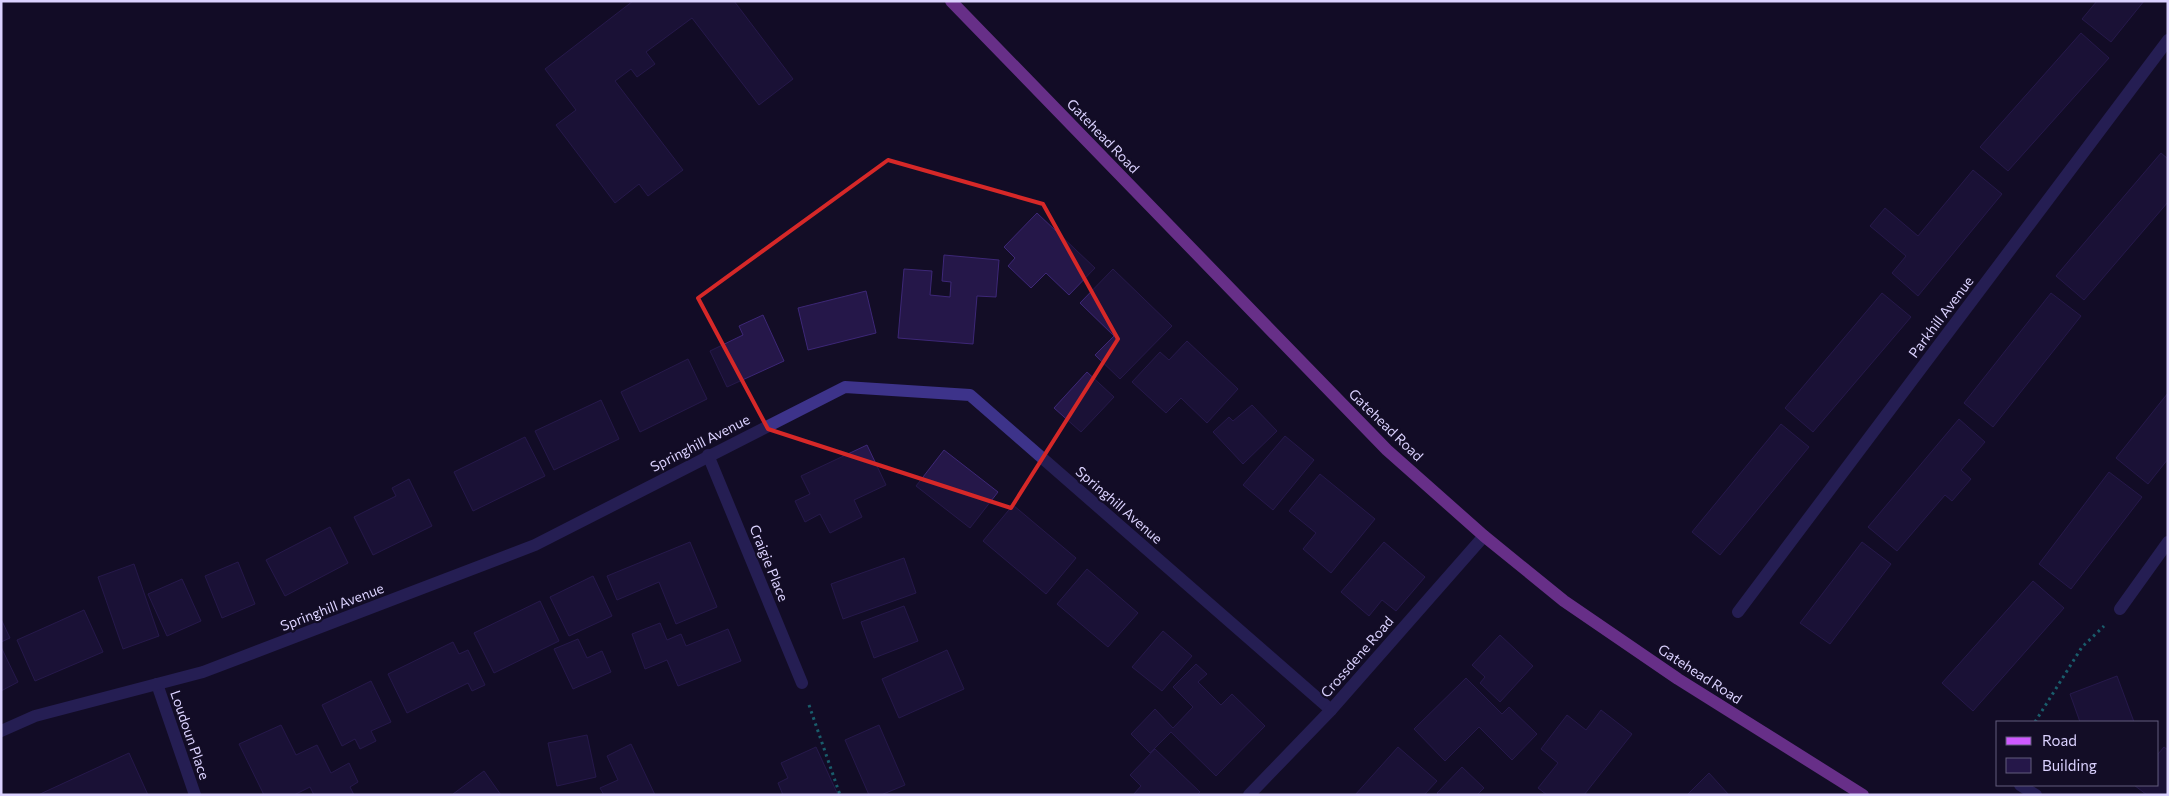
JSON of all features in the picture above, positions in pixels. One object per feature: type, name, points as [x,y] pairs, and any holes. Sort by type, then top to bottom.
[{"type":"main road","name":"Gatehead Road","points":[[951,1],[1387,450],[1484,536],[1572,607],[1678,679],[1863,795]]},
{"type":"street","name":"Parkhill Avenue","points":[[1738,612],[2168,40]]},
{"type":"street","name":"Springhill Avenue","points":[[1,732],[35,716],[202,672],[535,544],[845,387],[970,395],[1331,710]]},
{"type":"street","name":"Craigie Place","points":[[708,455],[802,683]]},
{"type":"street","name":"Crossdene Road","points":[[1249,795],[1331,710],[1484,536]]},
{"type":"street","points":[[2120,609],[2168,542]]},
{"type":"street","name":"Loudoun Place","points":[[157,684],[195,795]]},
{"type":"street","points":[[2022,786],[2036,795]]},
{"type":"path","points":[[2036,721],[2082,647],[2120,609]]},
{"type":"path","points":[[802,683],[840,795]]},
{"type":"highlighted area","points":[[888,160],[1043,204],[1118,339],[1011,508],[768,429],[698,298]]},
{"type":"building","points":[[633,1],[734,1],[793,79],[759,105],[692,18],[646,52],[655,64],[637,77],[631,69],[615,81],[683,170],[648,196],[639,184],[615,203],[556,125],[576,110],[545,69]]},
{"type":"building","points":[[2097,1],[2144,1],[2111,42],[2082,19]]},
{"type":"building","points":[[2081,33],[2109,58],[2008,171],[1980,147]]},
{"type":"building","points":[[2161,153],[2168,159],[2168,202],[2084,300],[2056,276]]},
{"type":"building","points":[[1973,170],[2002,194],[1918,296],[1892,273],[1906,256],[1870,226],[1885,208],[1918,236]]},
{"type":"building","points":[[1037,213],[1095,268],[1069,295],[1046,273],[1031,288],[1008,266],[1015,258],[1004,247]]},
{"type":"building","points":[[944,255],[999,260],[996,297],[977,296],[973,344],[898,338],[904,269],[932,271],[930,295],[950,297],[951,282],[942,281]]},
{"type":"building","points":[[1113,269],[1172,326],[1120,379],[1095,355],[1114,336],[1080,303]]},
{"type":"building","points":[[866,291],[876,333],[808,350],[798,308]]},
{"type":"building","points":[[1882,293],[1911,317],[1813,432],[1785,408]]},
{"type":"building","points":[[2051,293],[2081,316],[1993,427],[1964,403]]},
{"type":"building","points":[[763,315],[784,361],[727,387],[710,351],[743,335],[739,326]]},
{"type":"building","points":[[1187,341],[1238,389],[1207,423],[1181,398],[1166,413],[1132,382],[1160,352],[1169,360]]},
{"type":"building","points":[[688,359],[707,399],[640,432],[621,392]]},
{"type":"building","points":[[1087,372],[1114,397],[1081,432],[1054,408]]},
{"type":"building","points":[[2168,393],[2168,459],[2148,484],[2116,458]]},
{"type":"building","points":[[601,400],[619,439],[554,470],[535,431]]},
{"type":"building","points":[[1252,405],[1277,431],[1243,464],[1213,432],[1229,417],[1233,421]]},
{"type":"building","points":[[1959,419],[1985,442],[1961,470],[1971,479],[1952,501],[1945,495],[1897,551],[1868,527]]},
{"type":"building","points":[[1781,424],[1809,447],[1720,555],[1692,532]]},
{"type":"building","points":[[1285,436],[1314,460],[1273,510],[1243,485]]},
{"type":"building","points":[[525,437],[545,476],[473,511],[454,472]]},
{"type":"building","points":[[867,445],[886,485],[854,500],[862,517],[830,533],[820,514],[805,522],[795,501],[810,494],[801,476]]},
{"type":"building","points":[[944,450],[998,492],[970,528],[916,486]]},
{"type":"building","points":[[2109,472],[2142,497],[2071,589],[2039,564]]},
{"type":"building","points":[[1320,474],[1375,519],[1331,573],[1303,549],[1316,533],[1289,511]]},
{"type":"building","points":[[409,479],[432,526],[373,555],[354,517],[396,496],[392,488]]},
{"type":"building","points":[[1013,505],[1076,558],[1046,594],[983,541]]},
{"type":"building","points":[[330,527],[348,563],[285,596],[266,560]]},
{"type":"building","points":[[690,542],[717,607],[676,624],[659,582],[617,600],[607,576]]},
{"type":"building","points":[[1384,542],[1425,577],[1396,611],[1382,600],[1369,616],[1341,592]]},
{"type":"building","points":[[1862,542],[1891,564],[1830,644],[1800,623]]},
{"type":"building","points":[[904,558],[916,593],[843,619],[831,584]]},
{"type":"building","points":[[238,562],[255,604],[222,618],[205,576]]},
{"type":"building","points":[[134,564],[159,636],[123,649],[98,577]]},
{"type":"building","points":[[1087,569],[1138,613],[1108,647],[1057,604]]},
{"type":"building","points":[[593,576],[612,616],[569,636],[550,597]]},
{"type":"building","points":[[182,579],[201,621],[167,636],[148,594]]},
{"type":"building","points":[[2033,581],[2064,608],[1973,711],[1942,683]]},
{"type":"building","points":[[540,601],[559,641],[494,673],[474,633]]},
{"type":"building","points":[[904,606],[918,641],[874,658],[861,622]]},
{"type":"building","points":[[84,610],[103,652],[35,681],[17,640]]},
{"type":"building","points":[[1,619],[10,638],[1,642]]},
{"type":"building","points":[[660,623],[667,640],[681,634],[686,646],[728,629],[741,661],[678,686],[667,660],[645,669],[632,634]]},
{"type":"building","points":[[1163,631],[1192,656],[1162,691],[1132,667]]},
{"type":"building","points":[[1500,635],[1533,666],[1500,702],[1480,683],[1485,677],[1472,665]]},
{"type":"building","points":[[578,639],[587,658],[602,651],[611,672],[573,689],[554,649]]},
{"type":"building","points":[[453,642],[459,654],[468,650],[485,685],[472,691],[468,683],[407,713],[388,674]]},
{"type":"building","points":[[1,647],[18,682],[1,691]]},
{"type":"building","points":[[947,650],[964,689],[899,718],[882,679]]},
{"type":"building","points":[[1196,664],[1207,674],[1198,682],[1221,705],[1232,694],[1265,726],[1216,776],[1171,732],[1150,753],[1131,734],[1155,709],[1173,728],[1193,707],[1173,687]]},
{"type":"building","points":[[2117,676],[2134,721],[2080,721],[2070,694]]},
{"type":"building","points":[[1466,678],[1502,714],[1509,707],[1537,734],[1512,760],[1479,727],[1445,761],[1414,729]]},
{"type":"building","points":[[371,681],[391,722],[371,731],[376,741],[360,749],[355,739],[342,746],[322,705]]},
{"type":"building","points":[[1601,710],[1632,734],[1584,795],[1547,795],[1538,788],[1558,763],[1541,749],[1567,715],[1586,730]]},
{"type":"building","points":[[281,725],[296,755],[317,745],[331,773],[349,763],[358,782],[350,787],[354,795],[314,795],[310,787],[294,795],[264,795],[239,744]]},
{"type":"building","points":[[879,725],[905,785],[881,795],[869,795],[845,740]]},
{"type":"building","points":[[587,735],[596,777],[557,786],[548,743]]},
{"type":"building","points":[[631,744],[655,795],[604,795],[600,788],[618,780],[607,756]]},
{"type":"building","points":[[816,747],[838,795],[783,795],[778,783],[788,778],[781,763]]},
{"type":"building","points":[[1398,747],[1437,781],[1424,795],[1355,795]]},
{"type":"building","points":[[2164,747],[2168,750],[2168,795],[2147,795],[2135,786],[2159,786],[2159,753]]},
{"type":"building","points":[[1155,749],[1200,792],[1197,795],[1133,795],[1141,786],[1130,775]]},
{"type":"building","points":[[129,753],[148,795],[38,795]]},
{"type":"building","points":[[1462,767],[1484,788],[1477,795],[1439,795],[1437,793]]},
{"type":"building","points":[[484,771],[501,795],[453,794]]},
{"type":"building","points":[[1709,773],[1729,795],[1687,795]]}]
